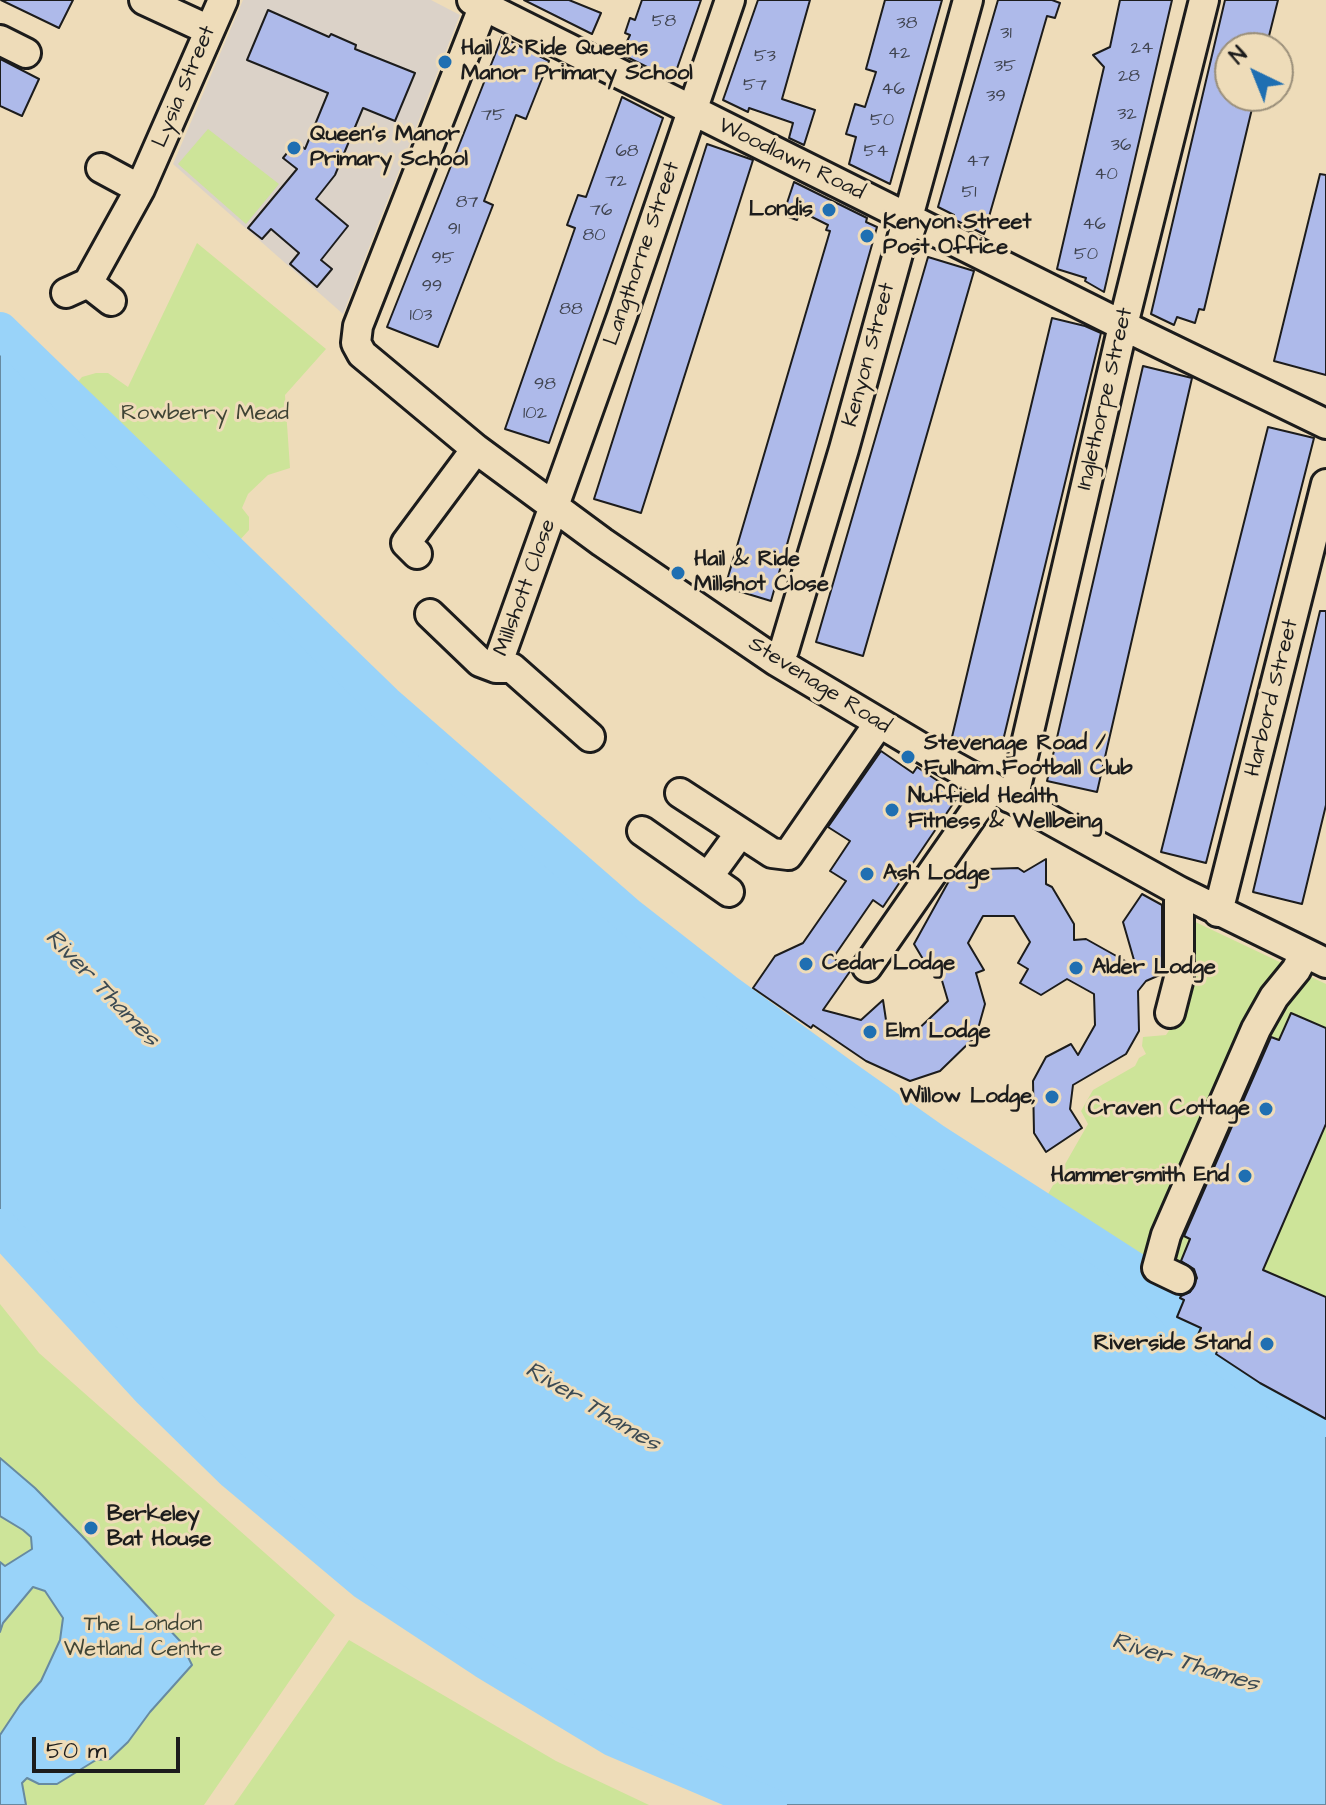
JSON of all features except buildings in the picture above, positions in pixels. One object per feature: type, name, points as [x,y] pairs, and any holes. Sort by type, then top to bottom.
[{"type":"street","points":[[144,0],[209,30]]},
{"type":"street","name":"Lysia Street","points":[[111,301],[77,288],[144,181],[223,0]]},
{"type":"street","name":"Langthorne Street","points":[[555,508],[730,0]]},
{"type":"street","name":"Kenyon Street","points":[[776,661],[784,650],[840,464],[968,0]]},
{"type":"street","name":"Inglethorpe Street","points":[[867,967],[1001,792],[1016,787],[1204,0]]},
{"type":"street","name":"Woodlawn Road","points":[[481,2],[691,110],[1326,424]]},
{"type":"street","name":"Stevenage Road","points":[[481,2],[348,338],[362,354],[476,449],[555,508],[776,661],[879,723],[1179,891],[1315,958]]},
{"type":"street","points":[[0,40],[26,53]]},
{"type":"street","points":[[101,168],[144,181]]},
{"type":"street","points":[[403,547],[476,449]]},
{"type":"street","name":"Harbord Street","points":[[1218,912],[1326,484]]},
{"type":"street","name":"Millshott Close","points":[[496,668],[555,508]]},
{"type":"street","name":"Millshott Close","points":[[430,614],[480,662],[496,668],[512,668],[590,737]]},
{"type":"street","points":[[680,793],[772,853],[788,855],[879,723]]},
{"type":"street","points":[[642,831],[719,877],[740,833]]},
{"type":"street","points":[[1170,1013],[1179,978],[1179,891]]},
{"type":"street","points":[[1180,1279],[1157,1268],[1166,1235],[1256,1029],[1274,997],[1296,970],[1315,958]]},
{"type":"shaded area","name":"Queen's Manor Primary School","points":[[243,0],[431,0],[460,15],[343,314],[173,164]]},
{"type":"green space","points":[[208,129],[279,184],[246,224],[178,164]]},
{"type":"green space","name":"Rowberry Mead","points":[[197,243],[326,349],[285,395],[290,468],[268,475],[248,494],[242,508],[249,517],[249,530],[238,542],[230,533],[221,545],[67,394],[82,377],[96,373],[108,373],[128,387]]},
{"type":"green space","name":"Craven Cottage","points":[[1187,918],[1326,984],[1326,1419],[1260,1383],[1223,1357],[1040,1208],[1088,1124],[1081,1111],[1093,1090],[1135,1066],[1139,1058],[1146,1054],[1142,1046],[1143,1037],[1166,1035],[1181,1013]]},
{"type":"green space","name":"The London Wetland Centre","points":[[0,1304],[39,1353],[335,1615],[204,1805],[0,1805]]},
{"type":"green space","points":[[349,1640],[556,1761],[649,1805],[234,1805]]},
{"type":"water","name":"River Thames","points":[[0,330],[385,703],[629,916],[725,991],[935,1142],[1134,1270],[1223,1357],[1260,1383],[1326,1419],[1326,1805],[769,1805],[696,1775],[614,1739],[485,1661],[365,1582],[234,1472],[149,1389],[0,1227]]},
{"type":"water","points":[[0,1458],[35,1488],[180,1641],[192,1665],[110,1759],[96,1760],[57,1784],[39,1784],[27,1778],[22,1783],[26,1805],[0,1805],[0,1735],[41,1681],[60,1640],[63,1618],[45,1591],[33,1587],[3,1623],[0,1632],[0,1562],[5,1566],[32,1549],[31,1537],[0,1516]]},
{"type":"waterway","points":[[0,330],[385,703],[629,916],[725,991],[935,1142],[1134,1270],[1223,1357],[1260,1383],[1326,1419]]},
{"type":"waterway","points":[[0,1227],[149,1389],[234,1472],[365,1582],[485,1661],[614,1739],[769,1805]]},
{"type":"place","name":"Hail & Ride Queens Manor Primary School","points":[[445,62]]},
{"type":"place","name":"Queen's Manor Primary School","points":[[294,148]]},
{"type":"place","name":"Londis","points":[[829,210]]},
{"type":"place","name":"Kenyon Street Post Office","points":[[867,236]]},
{"type":"place","name":"Hail & Ride Millshot Close","points":[[678,573]]},
{"type":"place","name":"Stevenage Road / Fulham Football Club","points":[[908,757]]},
{"type":"place","name":"Nuffield Health Fitness & Wellbeing","points":[[892,810]]},
{"type":"place","name":"Ash Lodge","points":[[867,874]]},
{"type":"place","name":"Cedar Lodge","points":[[806,964]]},
{"type":"place","name":"Alder Lodge","points":[[1076,968]]},
{"type":"place","name":"Elm Lodge","points":[[870,1032]]},
{"type":"place","name":"Willow Lodge,","points":[[1052,1097]]},
{"type":"place","name":"Craven Cottage","points":[[1266,1109]]},
{"type":"place","name":"Hammersmith End","points":[[1245,1176]]},
{"type":"place","name":"Riverside Stand","points":[[1267,1344]]},
{"type":"place","name":"Berkeley Bat House","points":[[91,1528]]}]
